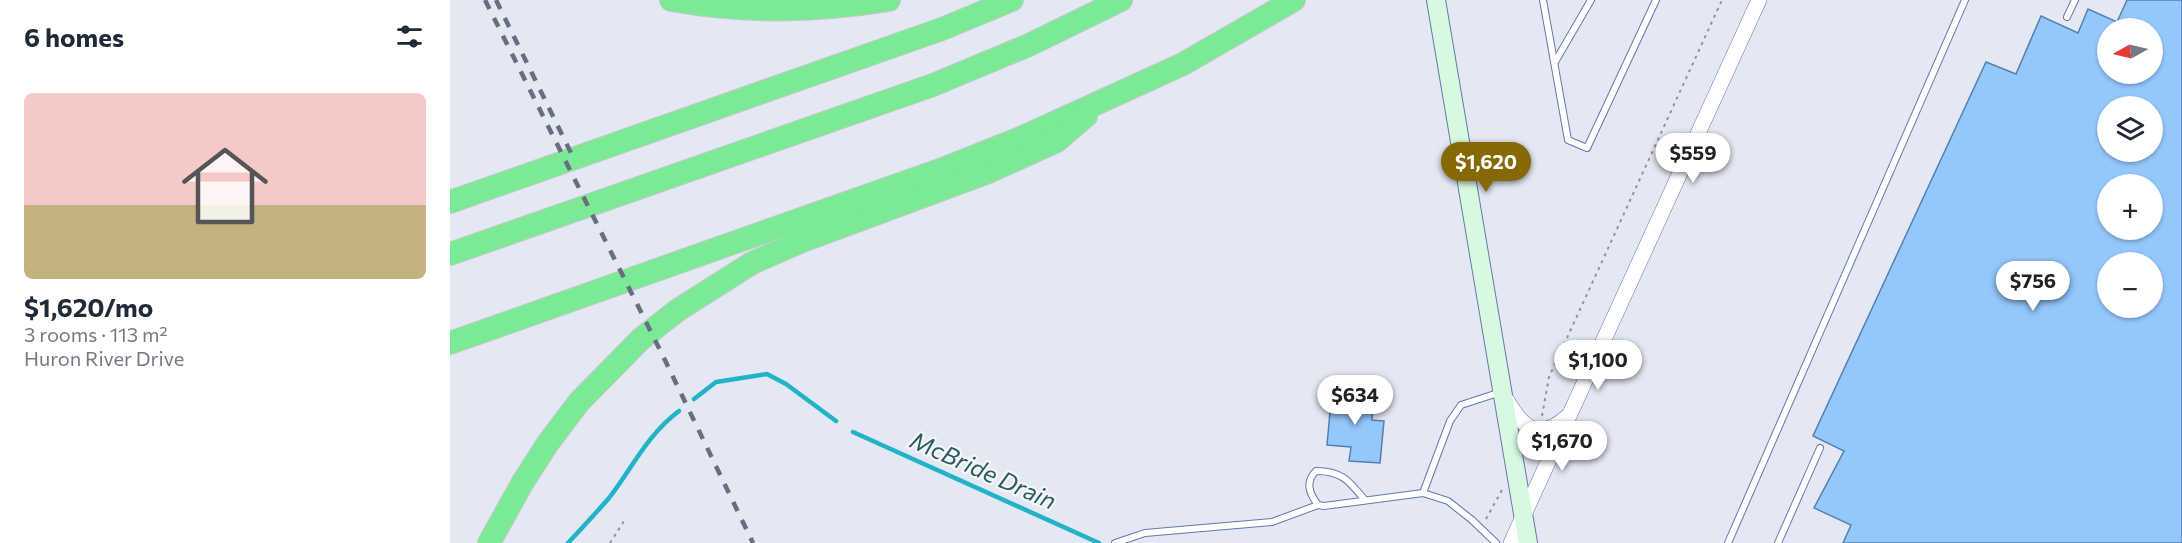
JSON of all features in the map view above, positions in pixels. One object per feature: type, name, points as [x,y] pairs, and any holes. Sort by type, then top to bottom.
[{"type":"highway","points":[[672,0],[738,8],[782,9],[889,0]]},
{"type":"highway","points":[[450,202],[910,40],[1012,0]]},
{"type":"highway","points":[[450,254],[933,85],[1029,45],[1122,0]]},
{"type":"highway","points":[[450,343],[948,167],[1023,137],[1183,64],[1294,0]]},
{"type":"highway","points":[[489,543],[523,482],[579,402],[641,339],[678,310],[752,263],[800,242],[986,173],[1057,141],[1104,100]]},
{"type":"main road","points":[[1436,0],[1528,543]]},
{"type":"street","points":[[1511,543],[1759,0]]},
{"type":"street","points":[[1501,392],[1520,422],[1532,429],[1553,427],[1570,414]]},
{"type":"lane","points":[[1543,0],[1568,140],[1587,148],[1656,0]]},
{"type":"lane","points":[[1554,62],[1590,0]]},
{"type":"lane","points":[[1728,543],[1965,0]]},
{"type":"lane","points":[[2067,17],[2075,0]]},
{"type":"lane","points":[[1423,493],[1450,421],[1461,405],[1501,392]]},
{"type":"lane","points":[[1778,543],[1820,448]]},
{"type":"lane","points":[[1318,505],[1309,487],[1310,477],[1316,471],[1331,471],[1343,476],[1364,499]]},
{"type":"lane","points":[[1114,543],[1145,533],[1272,522],[1318,505],[1335,506],[1364,499],[1377,500],[1423,493],[1448,501],[1496,543]]},
{"type":"path","points":[[1542,416],[1548,377],[1722,0]]},
{"type":"path","points":[[1484,522],[1500,493]]},
{"type":"path","points":[[610,543],[626,518]]},
{"type":"building","points":[[2127,0],[2182,0],[2182,543],[1843,543],[1851,525],[1814,508],[1844,451],[1813,436],[1986,62],[2016,74],[2041,16],[2078,33],[2088,9],[2108,18],[2097,18],[2097,84],[2163,84],[2163,18],[2119,18]]},
{"type":"building","points":[[1332,390],[1374,395],[1372,420],[1384,421],[1380,463],[1349,461],[1351,447],[1327,445]]},
{"type":"waterway","name":"McBride Drain","points":[[694,399],[716,382],[767,374],[786,384],[836,421]]},
{"type":"waterway","name":"McBride Drain","points":[[568,543],[609,498],[658,430],[679,411]]},
{"type":"waterway","name":"McBride Drain","points":[[853,432],[1099,543]]},
{"type":"railway","points":[[485,0],[662,354],[753,543]]},
{"type":"railway","points":[[496,0],[574,159]]}]
